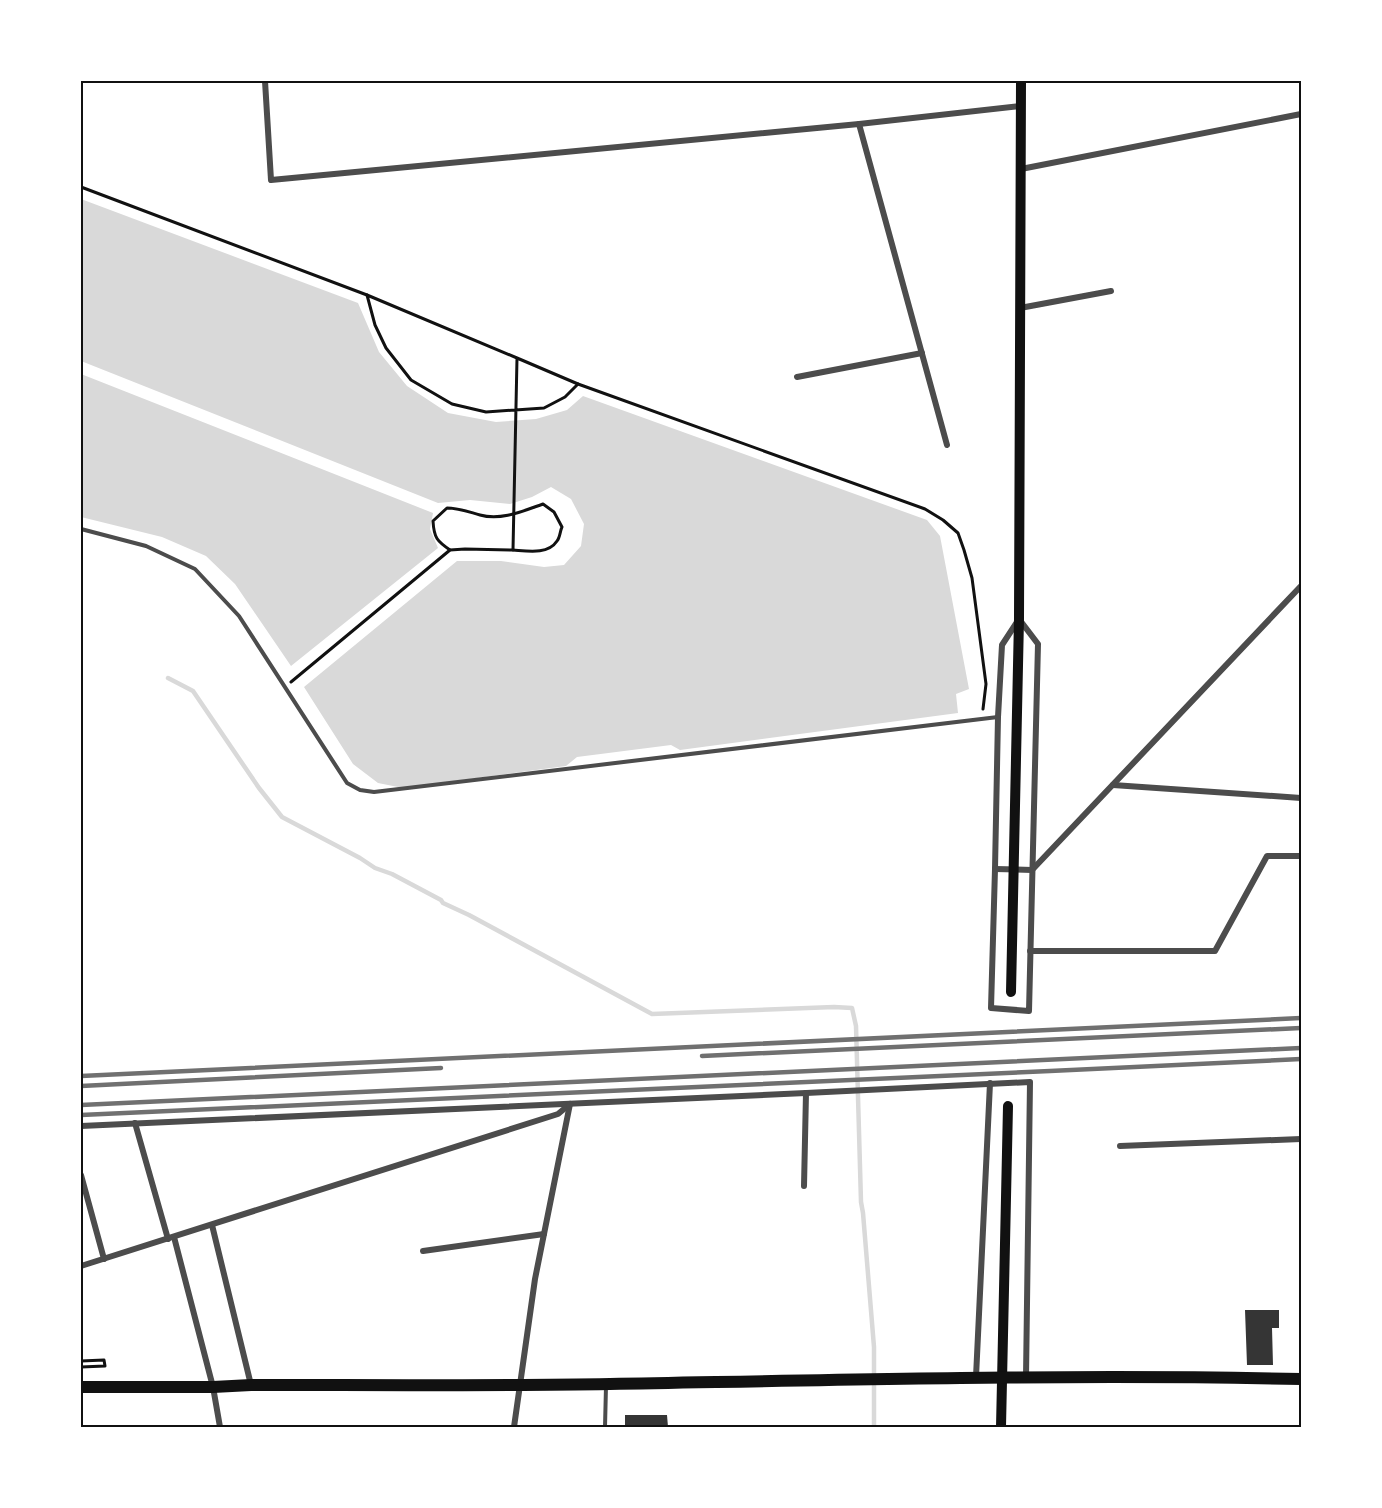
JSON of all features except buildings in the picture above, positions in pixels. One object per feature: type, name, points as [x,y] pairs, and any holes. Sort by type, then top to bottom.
[{"type":"highway","points":[[81,1387],[606,1384],[976,1377],[1301,1379]]},
{"type":"main road","points":[[1011,992],[1019,619],[1021,81]]},
{"type":"main road","points":[[1001,1427],[1008,1106]]},
{"type":"street","points":[[265,81],[271,180],[859,124],[1021,106]]},
{"type":"street","points":[[1021,169],[1301,114]]},
{"type":"street","points":[[859,124],[947,445]]},
{"type":"street","points":[[1020,308],[1111,291]]},
{"type":"street","points":[[797,377],[922,353]]},
{"type":"street","points":[[995,869],[1032,870],[1301,586]]},
{"type":"street","points":[[1019,619],[1038,644],[1029,1011],[991,1008],[998,717],[1002,645],[1019,619]]},
{"type":"street","points":[[1113,785],[1301,798]]},
{"type":"street","points":[[1030,951],[1215,951],[1267,856],[1301,856]]},
{"type":"street","points":[[81,1126],[1030,1082],[1026,1377]]},
{"type":"street","points":[[976,1377],[990,1083]]},
{"type":"street","points":[[804,1186],[806,1093]]},
{"type":"street","points":[[81,1266],[558,1114],[570,1104]]},
{"type":"street","points":[[514,1427],[535,1280],[570,1104]]},
{"type":"street","points":[[135,1123],[171,1238],[213,1388],[220,1427]]},
{"type":"street","points":[[1120,1146],[1301,1140]]},
{"type":"street","points":[[81,1175],[104,1259]]},
{"type":"street","points":[[212,1225],[251,1385]]},
{"type":"street","points":[[423,1251],[544,1234]]},
{"type":"lane","points":[[81,529],[146,546],[195,569],[239,616],[347,783],[360,790],[374,792],[998,717]]},
{"type":"lane","points":[[605,1427],[606,1384]]},
{"type":"path","points":[[81,187],[367,295],[578,384],[925,509],[958,533],[972,578],[986,684],[984,706],[978,720]]},
{"type":"path","points":[[367,295],[375,325],[386,348],[411,380],[452,404],[486,412],[544,408],[565,397],[578,384]]},
{"type":"path","points":[[513,550],[517,358]]},
{"type":"path","points":[[285,687],[450,550],[532,552],[549,549],[558,541],[562,527],[554,512],[543,504],[514,514],[495,517],[458,508],[447,508],[434,521],[434,532],[438,542],[450,550]]},
{"type":"path","points":[[81,1361],[104,1360],[105,1366],[81,1366]]},
{"type":"shaded area","points":[[81,199],[358,303],[379,352],[407,386],[448,413],[496,422],[536,419],[567,410],[583,396],[927,520],[940,536],[969,689],[956,694],[958,713],[680,750],[671,745],[577,757],[566,766],[403,788],[378,783],[353,764],[304,687],[457,561],[501,561],[544,567],[564,565],[581,546],[584,524],[571,499],[551,487],[532,497],[510,504],[470,500],[438,503],[81,361]]},
{"type":"shaded area","points":[[81,374],[433,513],[430,529],[438,548],[291,666],[235,584],[206,556],[162,537],[81,517]]},
{"type":"waterway","points":[[168,678],[193,691],[259,788],[282,817],[652,1014],[852,1008],[856,1026],[861,1202],[874,1347],[874,1427]]},
{"type":"railway","points":[[81,1076],[1301,1018]]},
{"type":"railway","points":[[702,1056],[1301,1028]]},
{"type":"railway","points":[[81,1105],[1301,1048]]},
{"type":"railway","points":[[81,1115],[1301,1059]]},
{"type":"railway","points":[[81,1086],[441,1068]]}]
